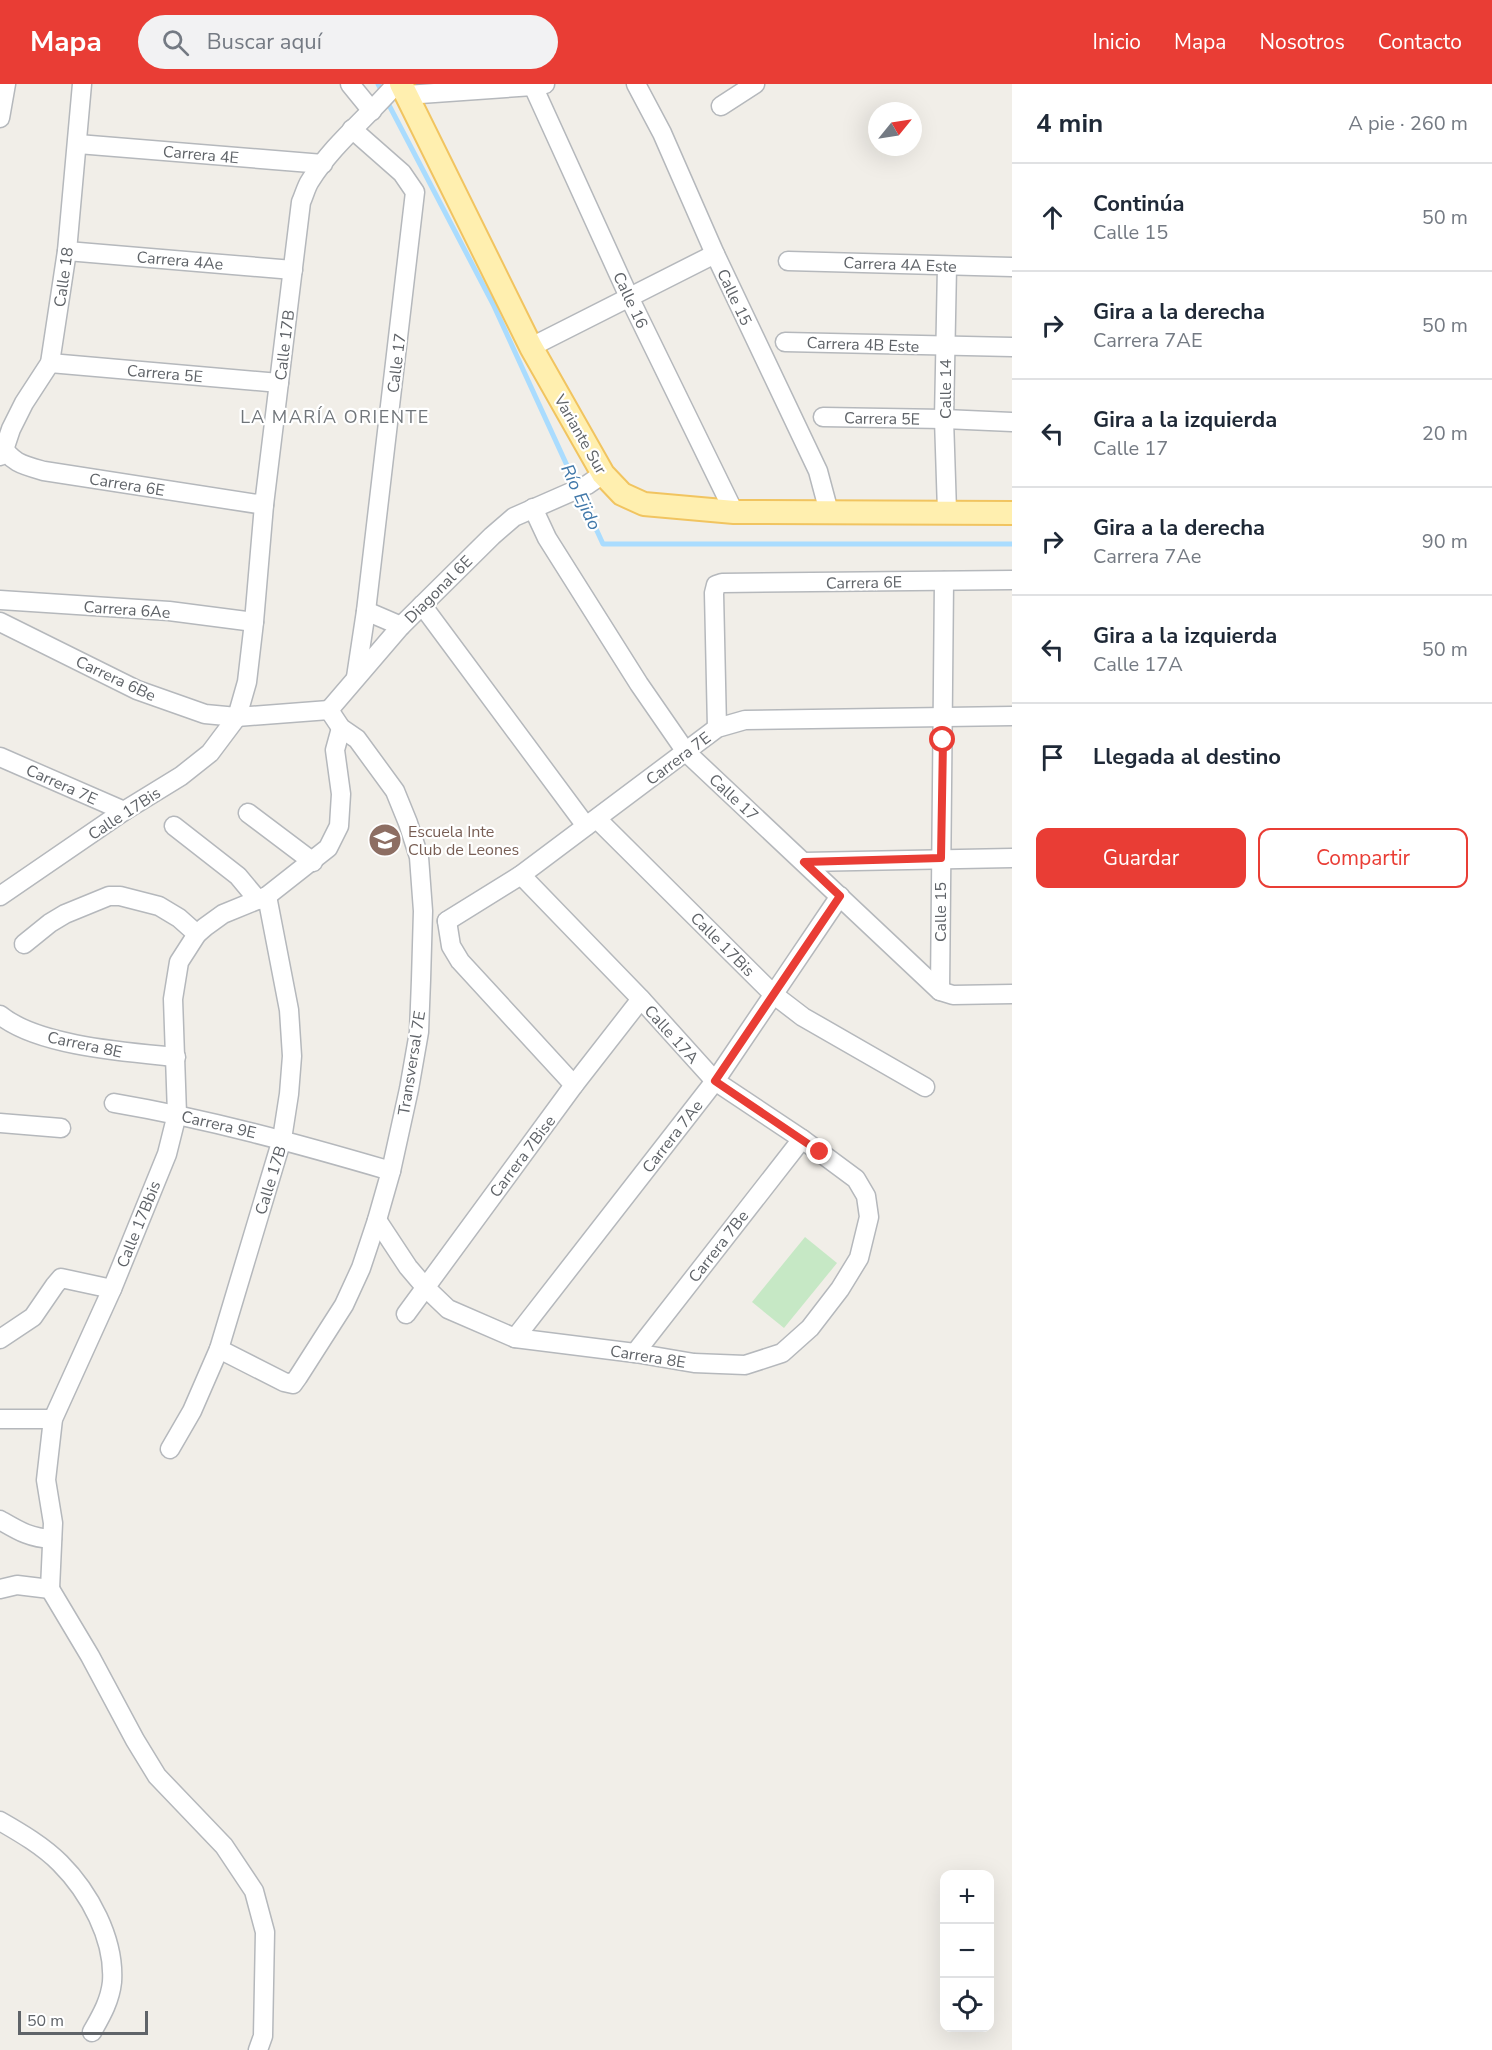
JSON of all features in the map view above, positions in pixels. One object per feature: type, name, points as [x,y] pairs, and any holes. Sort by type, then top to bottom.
[{"type":"main road","name":"Variante Sur","points":[[399,87],[531,347],[595,480],[644,504],[734,512],[1012,513]]},
{"type":"street","points":[[0,118],[6,84]]},
{"type":"street","name":"Calle 18","points":[[1,450],[24,403],[50,363],[67,251],[82,84]]},
{"type":"street","points":[[350,84],[374,108]]},
{"type":"street","name":"Calle 15","points":[[636,84],[662,133],[715,254],[818,471],[829,512]]},
{"type":"street","points":[[720,106],[755,84]]},
{"type":"street","points":[[399,87],[539,85]]},
{"type":"street","name":"Calle 16","points":[[539,85],[629,297],[734,512]]},
{"type":"street","name":"Calle 17B","points":[[237,717],[247,682],[264,505],[301,202],[309,182],[352,129],[399,87]]},
{"type":"street","name":"Calle 17","points":[[352,129],[402,173],[415,192],[366,611],[356,676]]},
{"type":"street","name":"Carrera 4E","points":[[78,144],[323,164]]},
{"type":"street","name":"Carrera 4Ae","points":[[67,251],[293,270]]},
{"type":"street","points":[[531,347],[715,254]]},
{"type":"street","name":"Carrera 4A Este","points":[[788,261],[1012,267]]},
{"type":"street","name":"Calle 14","points":[[947,266],[944,346],[947,511]]},
{"type":"street","name":"Carrera 4B Este","points":[[785,342],[1012,347]]},
{"type":"street","name":"Carrera 5E","points":[[50,363],[279,384]]},
{"type":"street","name":"Carrera 5E","points":[[823,417],[944,418],[1012,422]]},
{"type":"street","name":"Carrera 6E","points":[[1,450],[21,465],[44,471],[264,505]]},
{"type":"street","name":"Diagonal 6E","points":[[329,710],[356,676],[402,626],[492,536],[514,517],[595,480]]},
{"type":"street","name":"Calle 17","points":[[533,508],[548,538],[639,684],[686,752],[940,991]]},
{"type":"street","name":"Carrera 6E","points":[[717,728],[714,593],[716,585],[722,583],[1012,580]]},
{"type":"street","name":"Calle 15","points":[[940,991],[944,581]]},
{"type":"street","name":"Carrera 6Ae","points":[[0,600],[169,611],[254,622]]},
{"type":"street","name":"Calle 17Bis","points":[[422,605],[591,823],[773,994],[803,1017],[925,1087]]},
{"type":"street","points":[[366,611],[402,626]]},
{"type":"street","name":"Carrera 6Be","points":[[0,622],[137,690],[205,714],[237,717],[329,710]]},
{"type":"street","name":"Transversal 7E","points":[[219,1350],[284,1382],[293,1384],[344,1305],[361,1268],[392,1171],[419,1032],[423,911],[419,857],[395,791],[357,740],[341,728],[329,710]]},
{"type":"street","name":"Carrera 7E","points":[[447,921],[521,875],[717,728],[745,720],[1012,716]]},
{"type":"street","name":"Calle 17Bis","points":[[2,893],[124,811],[181,776],[210,753],[237,717]]},
{"type":"street","name":"Calle 17Bbis","points":[[50,1588],[53,1523],[46,1480],[53,1419],[112,1288],[167,1154],[177,1114],[173,999],[179,962],[197,934],[223,914],[262,898],[313,862],[328,848],[339,826],[341,794],[335,750],[341,728]]},
{"type":"street","name":"Carrera 7E","points":[[0,757],[124,811]]},
{"type":"street","points":[[248,813],[313,862]]},
{"type":"street","points":[[174,826],[238,876],[262,898]]},
{"type":"street","points":[[804,862],[1012,858]]},
{"type":"street","name":"Calle 17A","points":[[521,875],[641,999],[715,1081],[802,1139],[856,1179],[867,1196]]},
{"type":"street","points":[[24,944],[65,914],[109,896],[120,896],[159,906],[179,918],[197,934]]},
{"type":"street","name":"Carrera 7Ae","points":[[515,1338],[715,1081],[840,896]]},
{"type":"street","name":"Calle 17B","points":[[170,1449],[192,1411],[219,1350],[282,1139],[292,1056],[289,1010],[262,898]]},
{"type":"street","points":[[423,911],[447,921],[451,946],[460,961],[574,1085]]},
{"type":"street","points":[[940,991],[953,995],[1012,994]]},
{"type":"street","name":"Carrera 7Bise","points":[[406,1314],[574,1085],[641,999]]},
{"type":"street","name":"Carrera 8E","points":[[0,1015],[13,1026],[105,1051],[176,1057]]},
{"type":"street","name":"Carrera 9E","points":[[114,1103],[177,1114],[282,1139],[392,1171]]},
{"type":"street","points":[[0,1123],[61,1128]]},
{"type":"street","name":"Carrera 7Be","points":[[635,1353],[802,1139]]},
{"type":"street","name":"Carrera 8E","points":[[377,1220],[408,1268],[448,1309],[515,1338],[694,1363],[745,1365],[782,1353],[810,1328],[840,1289],[859,1258],[869,1217],[867,1196]]},
{"type":"street","points":[[0,1339],[33,1317],[61,1278],[112,1288]]},
{"type":"street","points":[[0,1419],[53,1419]]},
{"type":"street","points":[[0,1520],[25,1535],[52,1539]]},
{"type":"street","points":[[0,1589],[17,1584],[50,1588],[157,1776],[224,1846],[254,1891],[265,1932],[263,2036],[258,2050]]},
{"type":"street","points":[[0,1821],[28,1837],[59,1862],[84,1891],[104,1932],[112,1981],[106,2007],[92,2032]]},
{"type":"green space","points":[[805,1237],[837,1263],[784,1328],[752,1302]]},
{"type":"waterway","name":"Río Ejido","points":[[378,84],[493,304],[603,544],[1012,544]]},
{"type":"place","name":"Escuela Inte Club de Leones","points":[[385,840]]},
{"type":"district","name":"LA MARÍA ORIENTE","points":[[335,417]]},
{"type":"route","points":[[820,1152],[715,1081],[840,896],[804,862],[941,858],[943,740]]}]
